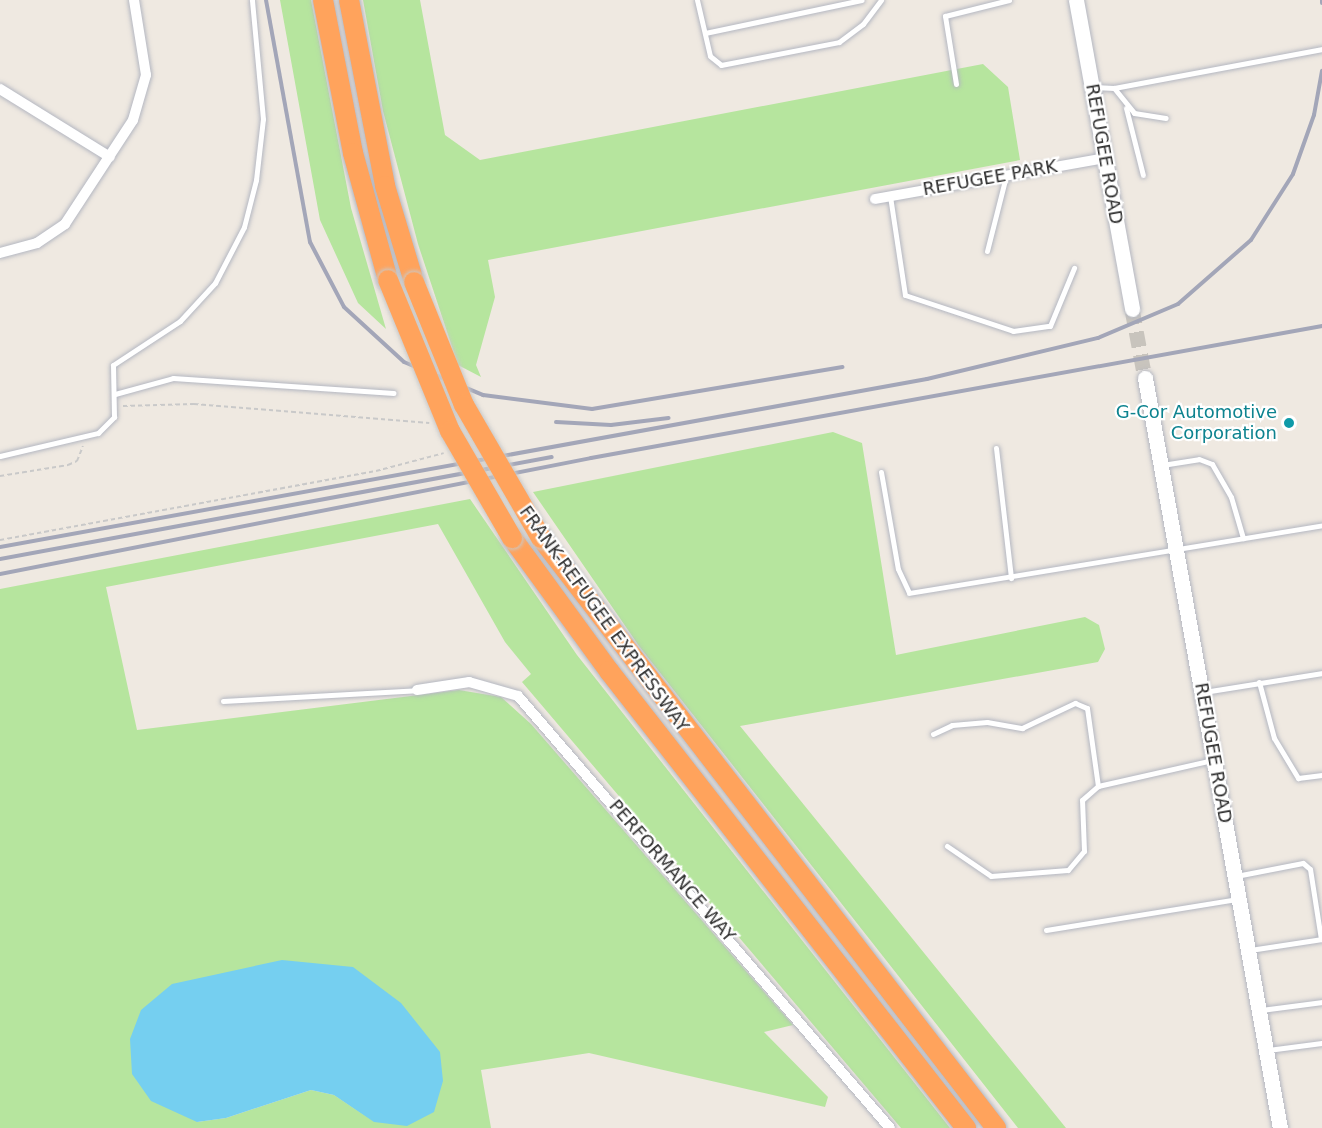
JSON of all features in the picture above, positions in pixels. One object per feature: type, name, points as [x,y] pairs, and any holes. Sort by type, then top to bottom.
[{"type":"highway","name":"FRANK-REFUGEE EXPRESSWAY","points":[[324,0],[353,153],[388,280],[450,431],[512,538],[609,671],[966,1128]]},
{"type":"highway","name":"FRANK-REFUGEE EXPRESSWAY","points":[[349,0],[385,186],[414,282],[464,405],[541,538],[996,1128]]},
{"type":"main road","name":"REFUGEE ROAD","points":[[1076,0],[1132,309]]},
{"type":"main road","name":"REFUGEE ROAD","points":[[1145,378],[1280,1128]]},
{"type":"street","points":[[0,253],[37,243],[65,224],[110,158],[145,91],[134,0]]},
{"type":"street","points":[[0,89],[110,158]]},
{"type":"street","name":"REFUGEE PARK","points":[[875,199],[1105,158]]},
{"type":"street","name":"PERFORMANCE WAY","points":[[417,690],[470,682],[518,696],[887,1128]]},
{"type":"lane","points":[[0,456],[82,440],[108,425],[115,407],[113,365],[180,321],[215,283],[244,227],[256,180],[263,119],[252,0]]},
{"type":"lane","points":[[697,0],[710,56],[721,65],[839,42],[863,24],[881,0]]},
{"type":"lane","points":[[705,33],[862,0]]},
{"type":"lane","points":[[956,84],[945,16],[1009,0]]},
{"type":"lane","points":[[1092,87],[1114,88],[1322,49]]},
{"type":"lane","points":[[1114,88],[1126,108],[1143,175]]},
{"type":"lane","points":[[1126,108],[1147,118],[1166,118]]},
{"type":"lane","points":[[987,251],[1006,176]]},
{"type":"lane","points":[[890,196],[905,295],[1013,331],[1050,326],[1074,268]]},
{"type":"lane","points":[[115,394],[173,378],[393,393]]},
{"type":"lane","points":[[996,448],[1011,578]]},
{"type":"lane","points":[[1161,466],[1198,459],[1212,464],[1231,497],[1243,538]]},
{"type":"lane","points":[[881,472],[898,570],[909,593],[1322,525]]},
{"type":"lane","points":[[1202,692],[1322,673]]},
{"type":"lane","points":[[1259,682],[1274,738],[1298,778],[1322,774]]},
{"type":"lane","points":[[223,701],[417,690]]},
{"type":"lane","points":[[933,734],[952,725],[987,722],[1022,728],[1076,704],[1087,708],[1098,786]]},
{"type":"lane","points":[[947,846],[991,876],[1068,870],[1084,851],[1082,800],[1098,786],[1214,759]]},
{"type":"lane","points":[[1235,876],[1303,863],[1310,869],[1322,939],[1248,951]]},
{"type":"lane","points":[[1046,930],[1239,899]]},
{"type":"lane","points":[[1259,1011],[1322,1002]]},
{"type":"lane","points":[[1266,1050],[1322,1043]]},
{"type":"path","points":[[115,407],[194,404],[438,427]]},
{"type":"path","points":[[0,476],[68,465],[85,451],[82,440]]},
{"type":"path","points":[[0,540],[376,471],[439,456],[447,447]]},
{"type":"green space","points":[[280,0],[311,0],[351,208],[386,329],[358,303],[320,220]]},
{"type":"green space","points":[[363,0],[420,0],[445,135],[480,160],[983,64],[1008,87],[1020,160],[488,260],[495,297],[476,365],[481,377],[458,365],[418,244],[383,111]]},
{"type":"green space","points":[[833,432],[862,443],[896,655],[1085,617],[1099,625],[1105,649],[1098,662],[740,726],[1066,1128],[1018,1128],[639,646],[533,492]]},
{"type":"green space","points":[[470,499],[577,655],[950,1128],[901,1128],[522,682],[531,674],[505,642],[438,524],[106,587],[137,730],[459,690],[501,697],[531,724],[793,1025],[764,1032],[828,1097],[825,1107],[589,1053],[481,1070],[491,1128],[0,1128],[0,589]],"holes":[[[172,984],[374,1122],[334,1095],[311,1090],[226,1118],[197,1122]]]},
{"type":"water","points":[[282,960],[353,967],[401,1003],[440,1052],[443,1081],[434,1112],[407,1126],[374,1122],[334,1095],[311,1090],[226,1118],[197,1122],[151,1101],[132,1074],[130,1039],[141,1010],[172,984]]},
{"type":"tunnel","points":[[1132,309],[1145,378]]},
{"type":"railway","points":[[266,0],[310,242],[344,307],[404,362],[483,395],[592,409],[842,367]]},
{"type":"railway","points":[[0,547],[927,379],[1098,338],[1178,304],[1251,240],[1293,174],[1314,115],[1322,71]]},
{"type":"railway","points":[[0,574],[591,458],[1322,326]]},
{"type":"railway","points":[[556,422],[611,425],[669,418]]},
{"type":"railway","points":[[0,559],[552,457]]},
{"type":"place","name":"G-Cor Automotive Corporation","points":[[1289,423]]}]
